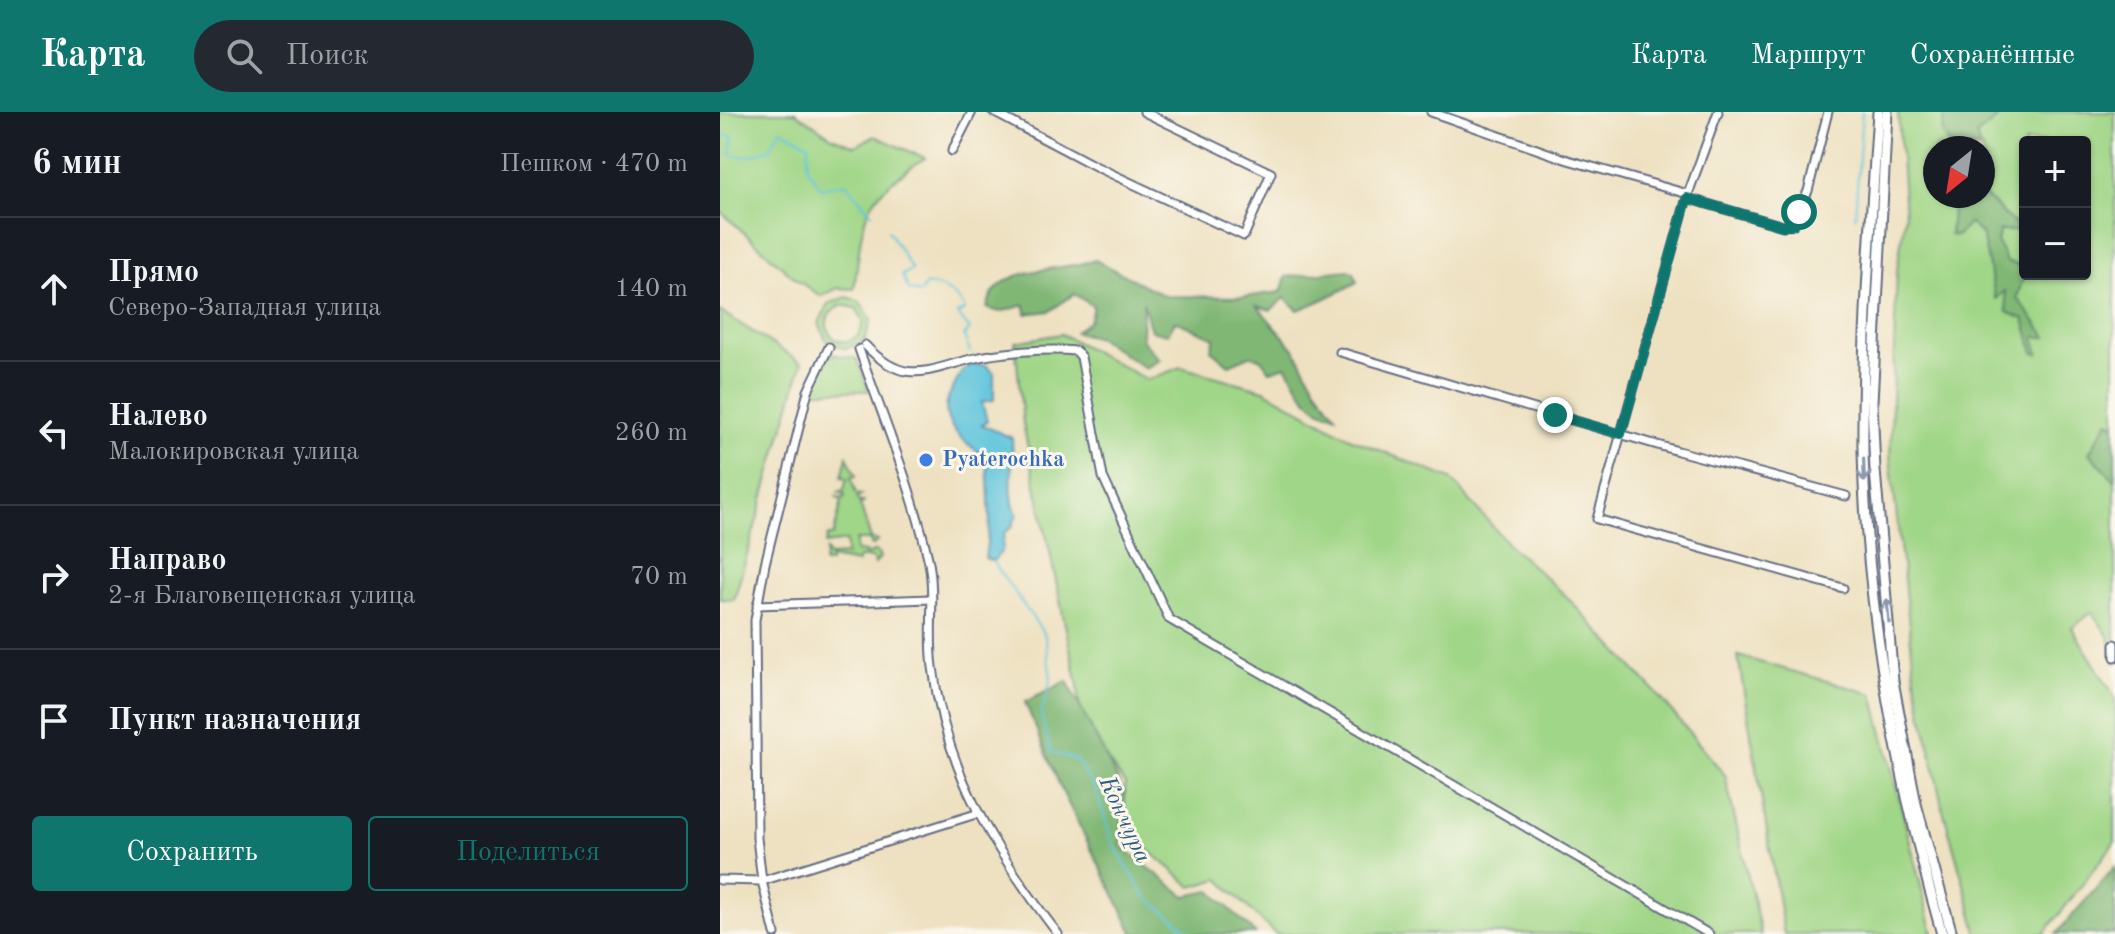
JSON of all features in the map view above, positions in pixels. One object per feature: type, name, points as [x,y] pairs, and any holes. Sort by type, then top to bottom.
[{"type":"main road","points":[[1878,112],[1864,376],[1866,512],[1890,718],[1909,814],[1942,934]]},
{"type":"main road","points":[[1887,112],[1872,402],[1875,470],[1893,681],[1916,804],[1952,934]]},
{"type":"street","points":[[952,151],[972,112]]},
{"type":"street","points":[[993,112],[1097,167],[1244,236],[1271,173],[1144,112]]},
{"type":"street","points":[[1431,112],[1568,160],[1783,226],[1794,224],[1808,191],[1828,112]]},
{"type":"street","points":[[1718,112],[1687,196],[1597,519],[1843,588]]},
{"type":"street","points":[[775,934],[762,881],[757,838],[757,605],[808,391],[829,347]]},
{"type":"street","points":[[1058,934],[1014,875],[976,814],[951,750],[937,695],[929,623],[931,570],[922,532],[862,347],[908,373],[933,372],[980,357],[1076,351],[1081,357],[1103,477],[1169,619],[1709,934]]},
{"type":"street","points":[[1340,352],[1846,496]]},
{"type":"street","points":[[757,605],[931,599]]},
{"type":"street","points":[[2115,644],[2115,657]]},
{"type":"street","points":[[720,880],[762,881],[976,814]]},
{"type":"green space","points":[[720,112],[795,112],[832,137],[855,146],[875,136],[925,158],[887,186],[868,212],[863,226],[854,289],[838,288],[821,296],[797,280],[720,211]]},
{"type":"green space","points":[[1898,112],[2115,112],[2115,664],[2109,637],[2092,612],[2072,628],[2115,697],[2115,842],[2044,934],[1978,934],[1942,806],[1915,678],[1890,457],[1897,270],[1905,215]]},
{"type":"green space","points":[[1944,112],[1980,112],[1997,119],[1976,136],[1944,136]]},
{"type":"green space","points":[[1995,205],[2019,228],[2019,231],[2000,231],[1997,241],[2006,262],[2019,265],[2019,280],[2022,280],[2017,298],[2047,337],[2034,337],[2039,354],[2034,353],[2024,319],[2007,312],[2005,291],[1996,299],[1982,235],[1970,223],[1957,236],[1950,235],[1952,208],[1995,208]]},
{"type":"green space","points":[[1095,260],[1165,296],[1243,297],[1281,292],[1286,277],[1348,270],[1354,273],[1357,282],[1298,310],[1285,298],[1271,310],[1257,306],[1295,350],[1316,388],[1336,415],[1311,403],[1286,366],[1270,371],[1261,359],[1252,355],[1229,365],[1211,350],[1215,338],[1175,321],[1168,334],[1151,331],[1143,302],[1142,340],[1160,360],[1145,368],[1099,338],[1075,332],[1090,320],[1093,306],[1074,294],[1050,311],[1026,314],[1025,305],[1000,312],[987,308],[993,293],[1016,276]]},
{"type":"green space","points":[[847,297],[860,302],[871,320],[865,340],[846,349],[827,342],[819,323],[828,304]],"holes":[[[841,305],[856,308],[864,321],[859,336],[846,342],[836,339],[829,333],[829,314]]]},
{"type":"green space","points":[[720,311],[802,363],[734,600],[720,599]]},
{"type":"green space","points":[[1061,334],[1147,380],[1181,367],[1264,390],[1352,439],[1451,479],[1509,545],[1566,596],[1658,695],[1725,775],[1761,934],[1275,934],[1219,879],[1192,887],[1125,830],[1125,784],[1081,723],[1078,686],[1023,424],[1015,342]]},
{"type":"green space","points":[[832,354],[857,359],[869,391],[814,391],[813,387],[828,356]]},
{"type":"green space","points":[[2108,421],[2115,424],[2115,481],[2089,453]]},
{"type":"green space","points":[[847,456],[856,476],[851,477],[856,494],[862,495],[857,498],[859,502],[865,502],[860,504],[871,539],[878,541],[872,546],[869,540],[856,540],[856,551],[865,552],[866,555],[876,551],[880,557],[875,564],[872,558],[858,558],[858,563],[830,558],[830,563],[824,563],[826,551],[829,556],[846,555],[846,541],[825,544],[828,536],[833,536],[842,501],[837,497],[844,498],[845,494],[839,492],[844,490],[847,478],[842,477]]},
{"type":"green space","points":[[1738,656],[1873,694],[1933,934],[1784,934]]},
{"type":"green space","points":[[1067,681],[1125,794],[1121,846],[1185,896],[1211,891],[1256,934],[1134,934],[1062,791],[1025,702]]},
{"type":"green space","points":[[2115,867],[2115,934],[2056,934]]},
{"type":"water","points":[[973,365],[986,365],[994,373],[994,400],[982,402],[987,421],[982,425],[1012,438],[1012,488],[1017,514],[1012,527],[1004,533],[1002,551],[993,561],[985,558],[990,521],[987,459],[954,429],[946,411],[947,400],[960,374]]},
{"type":"waterway","points":[[1855,217],[1862,112]]},
{"type":"waterway","name":"Кончура","points":[[720,129],[726,136],[733,136],[731,156],[749,156],[770,149],[780,129],[809,144],[807,167],[821,188],[846,183],[872,214]]},
{"type":"waterway","name":"Кончура","points":[[888,230],[912,270],[902,275],[909,290],[920,293],[926,284],[932,285],[950,292],[963,305],[965,310],[957,314],[970,329],[964,336],[970,352]]},
{"type":"waterway","name":"Кончура","points":[[993,562],[1045,635],[1051,679],[1041,713],[1051,752],[1076,760],[1096,790],[1113,844],[1145,896],[1193,934]]},
{"type":"place","name":"Pyaterochka","points":[[926,460]]},
{"type":"route","points":[[1555,415],[1621,434],[1687,198],[1783,226],[1794,224],[1799,212]]}]
